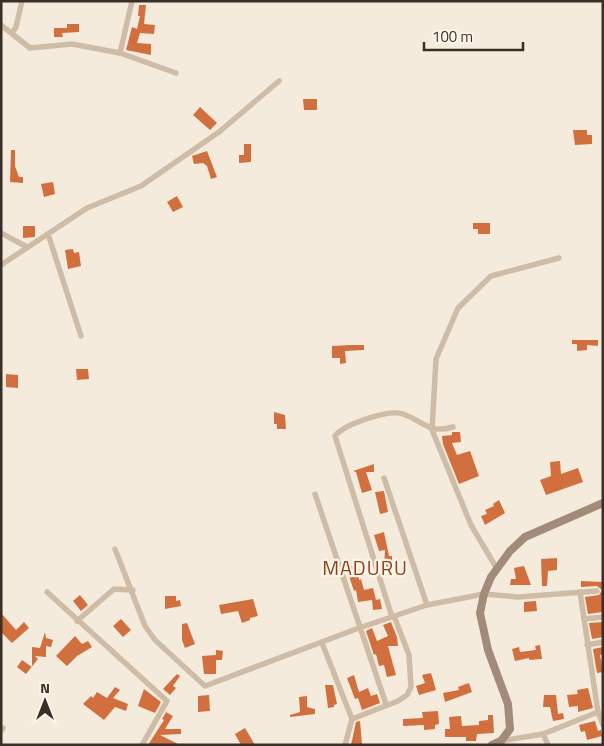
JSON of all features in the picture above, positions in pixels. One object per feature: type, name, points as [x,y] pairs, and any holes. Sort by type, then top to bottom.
[{"type":"main road","points":[[492,745],[501,741],[510,729],[510,717],[508,704],[488,650],[480,614],[484,594],[497,569],[510,551],[525,537],[603,502]]},
{"type":"street","points":[[12,33],[16,27],[22,1]]},
{"type":"street","points":[[120,53],[132,1]]},
{"type":"street","points":[[1,25],[30,48],[72,44],[120,53],[176,73]]},
{"type":"street","points":[[1,265],[88,208],[141,186],[219,132],[279,81]]},
{"type":"street","points":[[1,233],[27,247]]},
{"type":"street","points":[[48,234],[81,336]]},
{"type":"street","points":[[497,569],[471,526],[432,430],[436,359],[458,308],[491,276],[559,258]]},
{"type":"street","points":[[352,718],[407,695],[411,687],[409,655],[393,616],[335,436],[349,426],[389,413],[402,414],[432,430],[454,427]]},
{"type":"street","points":[[384,478],[426,605]]},
{"type":"street","points":[[315,494],[386,704]]},
{"type":"street","points":[[116,550],[133,590],[145,626],[155,640],[205,686],[426,605],[484,594],[518,597],[597,590]]},
{"type":"street","points":[[77,621],[114,589],[133,590]]},
{"type":"street","points":[[47,592],[167,701],[142,745]]},
{"type":"street","points":[[580,592],[598,712],[603,725]]},
{"type":"street","points":[[584,619],[603,617]]},
{"type":"street","points":[[587,645],[603,642]]},
{"type":"street","points":[[322,643],[352,718],[345,745]]},
{"type":"street","points":[[501,741],[543,734],[598,712]]},
{"type":"street","points":[[543,734],[548,745]]},
{"type":"building","points":[[139,5],[146,5],[144,24],[155,25],[154,34],[140,33],[137,43],[151,44],[151,55],[126,50],[132,27],[137,29],[140,16],[138,16]]},
{"type":"building","points":[[67,24],[79,24],[79,32],[62,33],[63,37],[54,37],[54,28],[67,28]]},
{"type":"building","points":[[303,99],[317,99],[317,110],[304,110]]},
{"type":"building","points":[[200,107],[217,123],[210,130],[193,115]]},
{"type":"building","points":[[573,130],[587,130],[587,135],[592,135],[592,144],[575,145]]},
{"type":"building","points":[[244,144],[251,144],[251,162],[239,163],[239,155],[244,155]]},
{"type":"building","points":[[11,150],[15,150],[15,166],[19,177],[23,177],[23,183],[10,182]]},
{"type":"building","points":[[207,151],[217,177],[211,179],[207,166],[203,163],[194,164],[192,156]]},
{"type":"building","points":[[53,182],[55,194],[44,197],[41,184]]},
{"type":"building","points":[[177,196],[183,207],[173,212],[167,202]]},
{"type":"building","points":[[473,223],[490,223],[490,234],[478,234],[478,229],[473,229]]},
{"type":"building","points":[[23,226],[35,226],[35,237],[23,238]]},
{"type":"building","points":[[73,249],[74,253],[79,252],[81,266],[68,269],[65,250]]},
{"type":"building","points":[[572,340],[598,340],[598,346],[587,345],[587,350],[577,351],[577,344],[572,344]]},
{"type":"building","points":[[364,345],[364,350],[345,351],[346,363],[340,364],[340,358],[332,358],[332,346]]},
{"type":"building","points":[[76,369],[88,369],[89,379],[77,380]]},
{"type":"building","points":[[6,374],[18,375],[18,388],[6,387]]},
{"type":"building","points":[[274,412],[285,415],[286,429],[277,429],[277,424],[274,424]]},
{"type":"building","points":[[452,432],[460,432],[461,442],[452,443],[457,455],[470,451],[479,476],[459,484],[443,444],[442,436],[452,435]]},
{"type":"building","points":[[560,461],[561,474],[578,468],[583,482],[546,495],[540,480],[551,476],[550,462]]},
{"type":"building","points":[[374,464],[374,472],[366,472],[372,490],[362,493],[356,472],[353,471]]},
{"type":"building","points":[[384,491],[388,512],[380,514],[375,492]]},
{"type":"building","points":[[499,500],[505,513],[485,525],[481,516],[487,514],[485,510],[494,506],[493,504]]},
{"type":"building","points":[[384,532],[389,556],[392,556],[392,568],[384,567],[385,550],[379,551],[374,535]]},
{"type":"building","points":[[557,558],[557,570],[548,571],[547,586],[542,586],[541,559]]},
{"type":"building","points":[[350,566],[358,566],[359,580],[361,579],[364,590],[373,588],[376,600],[380,599],[382,609],[373,610],[372,600],[358,602],[356,590],[354,591],[350,579]]},
{"type":"building","points":[[524,566],[531,585],[510,585],[511,579],[516,579],[514,568]]},
{"type":"building","points":[[581,581],[603,582],[603,612],[588,614],[585,597],[599,595],[602,590],[597,586],[581,587]]},
{"type":"building","points":[[80,595],[88,605],[81,611],[73,601]]},
{"type":"building","points":[[165,596],[176,596],[176,601],[180,600],[181,606],[165,609]]},
{"type":"building","points":[[253,599],[258,616],[250,618],[250,620],[242,623],[238,611],[221,614],[219,605]]},
{"type":"building","points":[[536,601],[537,611],[524,612],[524,602]]},
{"type":"building","points":[[1,613],[16,630],[24,622],[29,628],[12,643],[1,632]]},
{"type":"building","points":[[121,619],[131,630],[123,637],[113,626]]},
{"type":"building","points":[[391,622],[397,637],[398,646],[388,646],[396,675],[387,677],[384,665],[379,666],[366,631],[372,628],[377,641],[388,636],[383,625]]},
{"type":"building","points":[[603,622],[603,637],[592,639],[589,623]]},
{"type":"building","points":[[187,623],[195,644],[185,648],[182,640],[182,624]]},
{"type":"building","points":[[45,632],[46,638],[53,640],[51,647],[46,646],[46,657],[35,656],[38,659],[32,666],[32,647],[40,648]]},
{"type":"building","points":[[75,636],[82,644],[88,641],[92,647],[77,656],[67,666],[56,656]]},
{"type":"building","points":[[540,645],[542,659],[529,660],[529,658],[515,661],[512,649],[519,647],[520,652],[536,650],[535,646]]},
{"type":"building","points":[[603,647],[603,654],[600,655],[603,672],[597,673],[593,649]]},
{"type":"building","points":[[216,650],[223,651],[222,660],[216,660],[216,674],[204,674],[202,656],[216,655]]},
{"type":"building","points":[[22,660],[32,667],[26,674],[17,667]]},
{"type":"building","points":[[431,673],[436,690],[419,695],[416,686],[425,683],[422,675]]},
{"type":"building","points":[[177,674],[180,676],[173,686],[176,688],[170,695],[163,689]]},
{"type":"building","points":[[354,675],[359,692],[368,688],[371,696],[377,694],[380,703],[362,710],[358,698],[355,699],[347,678]]},
{"type":"building","points":[[469,683],[472,692],[445,702],[443,693],[459,690],[458,687]]},
{"type":"building","points":[[325,685],[333,685],[337,704],[334,707],[328,708]]},
{"type":"building","points":[[115,687],[120,690],[113,698],[128,704],[126,711],[115,707],[104,720],[83,704],[91,696],[93,698],[97,692],[107,698]]},
{"type":"building","points":[[588,688],[593,708],[578,712],[578,706],[569,707],[567,695],[578,694],[577,690]]},
{"type":"building","points":[[144,689],[161,702],[155,713],[138,706]]},
{"type":"building","points":[[209,695],[210,711],[198,712],[198,696]]},
{"type":"building","points":[[544,695],[556,695],[558,714],[563,713],[564,719],[553,721],[550,707],[543,707]]},
{"type":"building","points":[[307,696],[307,707],[315,709],[315,714],[290,717],[290,715],[300,712],[299,697]]},
{"type":"building","points":[[438,711],[439,724],[435,725],[435,729],[424,730],[424,725],[403,726],[403,719],[423,718],[422,712]]},
{"type":"building","points":[[166,712],[173,716],[165,729],[181,729],[181,734],[160,735],[180,745],[148,745],[164,720],[162,719]]},
{"type":"building","points":[[488,715],[493,715],[494,733],[477,734],[476,741],[466,741],[466,737],[445,737],[445,729],[450,729],[449,717],[461,716],[462,726],[479,725],[479,721],[488,720]]},
{"type":"building","points":[[360,721],[362,744],[351,745],[356,722]]},
{"type":"building","points":[[595,721],[598,731],[601,730],[602,736],[587,740],[585,731],[581,732],[579,725]]},
{"type":"building","points":[[245,728],[255,745],[241,745],[235,734]]},
{"type":"district","name":"MADURU","points":[[365,568]]}]
